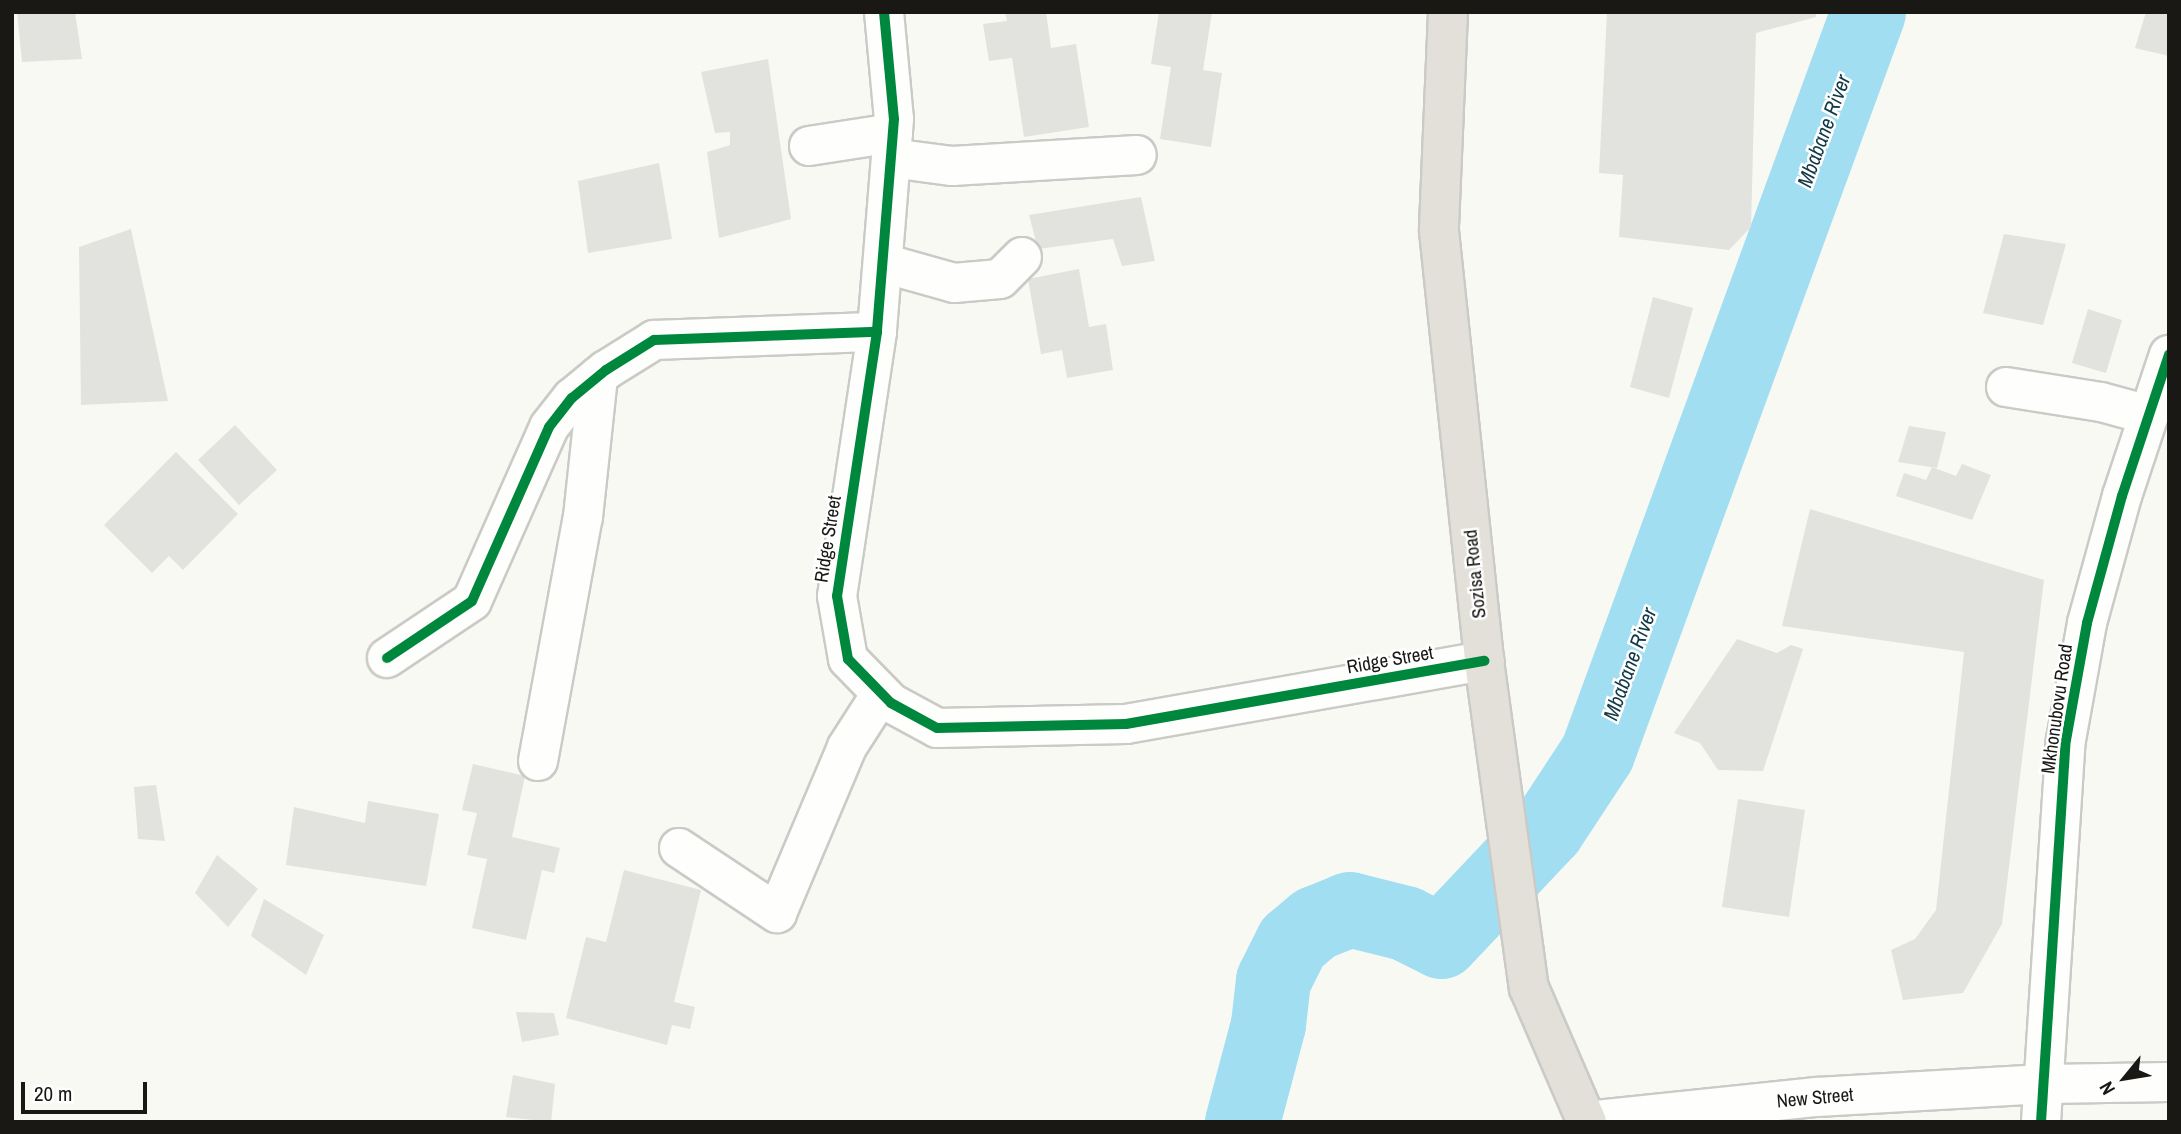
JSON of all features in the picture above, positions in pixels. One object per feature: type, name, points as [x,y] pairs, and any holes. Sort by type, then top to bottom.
[{"type":"main road","name":"Sozisa Road","points":[[1448,12],[1439,231],[1484,661],[1529,988],[1587,1121]]},
{"type":"street","name":"Ridge Street","points":[[884,12],[892,145],[883,263],[877,332],[836,596],[848,659],[881,694],[937,728],[1126,724],[1484,661]]},
{"type":"street","points":[[809,146],[892,145],[952,166],[1137,155]]},
{"type":"street","points":[[883,263],[954,283],[1000,279],[1022,257]]},
{"type":"street","points":[[387,658],[472,601],[549,427],[572,398],[598,377],[654,340],[877,332]]},
{"type":"street","name":"Mkhonubovu Road","points":[[2041,1122],[2066,740],[2087,622],[2169,355]]},
{"type":"street","points":[[538,761],[581,530],[598,377]]},
{"type":"street","points":[[2006,387],[2101,401],[2149,415]]},
{"type":"street","points":[[679,848],[777,913],[847,747],[881,694]]},
{"type":"street","name":"New Street","points":[[1587,1121],[1817,1097],[2044,1084],[2169,1082]]},
{"type":"building","points":[[17,12],[75,12],[82,59],[22,62]]},
{"type":"building","points":[[1005,12],[1046,12],[1051,48],[1076,44],[1089,127],[1024,137],[1012,58],[989,61],[983,24],[1007,21]]},
{"type":"building","points":[[1159,12],[1212,12],[1203,70],[1222,73],[1211,147],[1160,139],[1171,67],[1151,64]]},
{"type":"building","points":[[1607,12],[1816,12],[1816,17],[1756,33],[1751,227],[1729,250],[1619,237],[1623,175],[1599,173]]},
{"type":"building","points":[[2146,12],[2169,12],[2169,56],[2135,48]]},
{"type":"building","points":[[768,59],[791,219],[719,238],[707,152],[730,145],[730,132],[715,133],[701,72]]},
{"type":"building","points":[[659,163],[672,239],[588,253],[578,181]]},
{"type":"building","points":[[1141,197],[1155,261],[1122,266],[1113,239],[1038,249],[1029,215]]},
{"type":"building","points":[[131,229],[168,401],[81,405],[79,247]]},
{"type":"building","points":[[2004,234],[2066,244],[2043,325],[1983,313]]},
{"type":"building","points":[[1079,269],[1089,327],[1106,324],[1113,370],[1067,378],[1062,350],[1041,354],[1028,279]]},
{"type":"building","points":[[1653,297],[1693,308],[1669,398],[1630,387]]},
{"type":"building","points":[[2088,309],[2122,320],[2106,373],[2072,363]]},
{"type":"building","points":[[235,425],[277,470],[239,505],[198,460]]},
{"type":"building","points":[[1909,426],[1946,432],[1937,468],[1898,462]]},
{"type":"building","points":[[176,452],[238,514],[183,570],[169,556],[152,573],[104,525]]},
{"type":"building","points":[[1962,464],[1991,475],[1972,520],[1896,496],[1904,473],[1926,480],[1932,467],[1956,476]]},
{"type":"building","points":[[1810,509],[2044,580],[2002,924],[1963,993],[1903,1000],[1891,950],[1915,939],[1936,910],[1964,652],[1782,626]]},
{"type":"building","points":[[1737,639],[1777,653],[1791,645],[1803,649],[1763,771],[1718,770],[1700,743],[1674,733]]},
{"type":"building","points":[[473,764],[525,776],[512,837],[560,848],[554,873],[542,870],[526,940],[472,928],[487,859],[467,855],[477,813],[462,810]]},
{"type":"building","points":[[156,785],[165,841],[138,839],[134,787]]},
{"type":"building","points":[[1738,799],[1805,810],[1789,917],[1722,907]]},
{"type":"building","points":[[368,801],[439,814],[426,886],[286,865],[294,807],[365,823]]},
{"type":"building","points":[[217,855],[258,889],[228,927],[195,893]]},
{"type":"building","points":[[624,870],[701,890],[674,1002],[695,1007],[690,1029],[672,1025],[667,1045],[566,1018],[586,937],[606,942]]},
{"type":"building","points":[[264,899],[324,935],[306,975],[251,936]]},
{"type":"building","points":[[516,1012],[554,1013],[559,1035],[522,1042]]},
{"type":"building","points":[[513,1075],[555,1084],[551,1122],[506,1117]]},
{"type":"waterway","name":"Mbabane River","points":[[1242,1122],[1268,1024],[1273,980],[1292,942],[1315,923],[1349,909],[1405,923],[1441,941],[1547,829],[1597,753],[1868,12]]},
{"type":"cycle path","points":[[884,12],[894,119],[877,332],[837,596],[848,659],[891,703],[937,728],[1126,724],[1484,661]]},
{"type":"cycle path","points":[[387,658],[472,601],[549,427],[572,398],[606,370],[654,340],[877,332]]},
{"type":"cycle path","points":[[2041,1122],[2066,740],[2087,623],[2122,496],[2169,355]]}]
